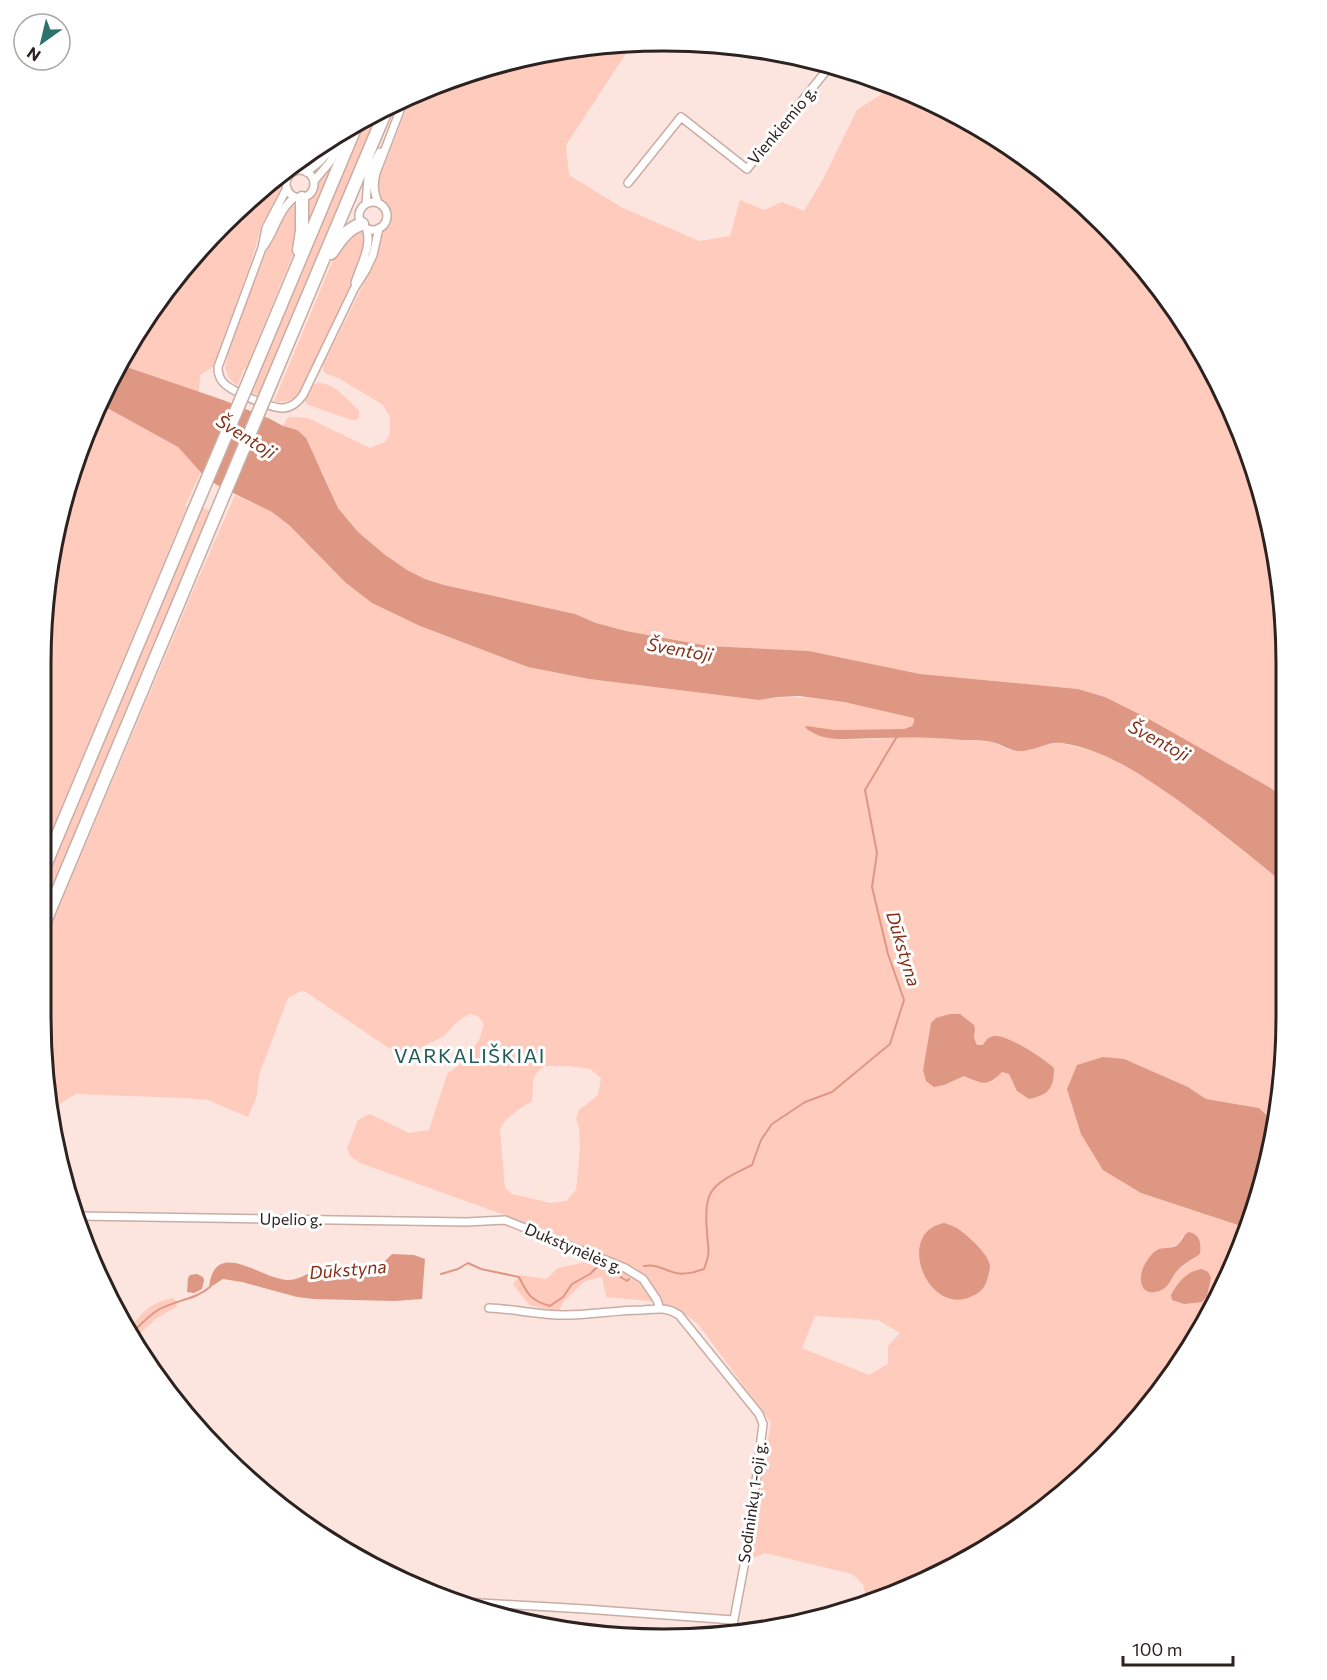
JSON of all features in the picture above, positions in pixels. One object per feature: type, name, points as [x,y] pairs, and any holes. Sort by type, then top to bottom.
[{"type":"highway","points":[[51,907],[382,120]]},
{"type":"highway","points":[[51,851],[352,136]]},
{"type":"highway","points":[[293,277],[302,231],[298,197]]},
{"type":"highway","points":[[321,266],[346,233],[355,226],[364,226]]},
{"type":"street","name":"Vienkiemio g.","points":[[628,183],[681,117],[747,169],[825,73]]},
{"type":"street","points":[[288,181],[287,188],[266,228],[262,248],[218,368],[219,376],[225,384],[275,408],[284,408],[298,403],[373,255],[379,228],[385,222],[386,217],[374,193],[374,183],[400,111]]},
{"type":"street","points":[[354,289],[369,235],[359,213],[366,204],[368,177],[372,166],[388,140]]},
{"type":"street","points":[[262,248],[288,202],[310,194],[313,190],[314,181],[330,162],[338,145]]},
{"type":"street","points":[[300,171],[306,172],[319,164],[332,148]]},
{"type":"street","points":[[306,172],[314,181]]},
{"type":"street","points":[[287,188],[292,195],[298,197]]},
{"type":"street","points":[[366,204],[378,203]]},
{"type":"street","points":[[364,226],[370,229],[379,228]]},
{"type":"street","name":"Upelio g.","points":[[85,1216],[466,1222],[505,1220]]},
{"type":"street","name":"Dukstynėlės g.","points":[[505,1220],[625,1268],[643,1279],[657,1300],[660,1309]]},
{"type":"street","points":[[489,1308],[561,1315],[660,1309]]},
{"type":"street","name":"Sodininkų 1-oji g.","points":[[660,1309],[670,1309],[679,1315],[759,1414],[763,1424],[748,1545],[732,1625]]},
{"type":"street","points":[[491,1604],[733,1620]]},
{"type":"shaded area","points":[[623,52],[627,52],[566,145],[569,175],[621,207],[699,241],[730,236],[740,200],[764,210],[782,202],[804,211],[823,179],[857,110],[883,93],[937,116],[1004,154],[1067,203],[1097,230],[1124,260],[1173,323],[1194,357],[1229,429],[1255,505],[1271,584],[1276,664],[1276,792],[1149,719],[1105,697],[1078,689],[920,674],[809,651],[708,646],[626,631],[596,623],[575,614],[444,585],[407,570],[358,532],[338,508],[322,471],[283,426],[288,417],[308,418],[370,448],[385,442],[390,433],[390,417],[383,405],[323,370],[323,365],[369,273],[380,235],[390,223],[391,218],[386,204],[379,196],[378,182],[407,108],[505,72],[584,56]]},
{"type":"shaded area","points":[[376,123],[259,395],[252,393],[360,131]]},
{"type":"shaded area","points":[[323,154],[321,158],[304,168]]},
{"type":"shaded area","points":[[330,170],[307,224],[306,201],[325,173]]},
{"type":"shaded area","points":[[283,184],[283,189],[262,224],[251,262],[213,367],[200,375],[199,392],[128,367],[154,323],[203,260],[230,230]]},
{"type":"shaded area","points":[[294,205],[299,209],[294,252],[237,386],[229,378],[225,368],[229,347],[266,252],[284,215],[290,206]]},
{"type":"shaded area","points":[[362,230],[365,240],[349,288],[303,386],[291,400],[274,401],[335,255],[350,235]]},
{"type":"shaded area","points":[[317,383],[329,385],[340,392],[359,410],[359,418],[351,420],[306,404],[305,400],[312,386]]},
{"type":"shaded area","points":[[107,409],[178,447],[201,472],[185,506],[187,507],[51,832],[51,664],[56,584],[72,505]]},
{"type":"shaded area","points":[[235,495],[272,512],[289,525],[346,583],[372,603],[420,626],[528,667],[589,679],[758,700],[817,698],[876,708],[914,718],[915,722],[904,729],[835,730],[805,727],[822,736],[841,740],[926,737],[992,742],[1010,750],[1029,750],[1047,744],[1060,743],[1093,751],[1146,778],[1194,812],[1276,877],[1276,1017],[1271,1096],[1268,1116],[1259,1108],[1206,1099],[1188,1087],[1141,1193],[1239,1225],[1213,1287],[1194,1323],[1173,1357],[1124,1420],[1097,1450],[1067,1477],[1004,1526],[934,1566],[865,1594],[863,1584],[852,1574],[765,1553],[751,1559],[747,1566],[771,1423],[698,1324],[678,1309],[649,1301],[606,1297],[602,1277],[585,1281],[562,1303],[559,1312],[529,1305],[513,1284],[520,1275],[546,1279],[558,1268],[581,1263],[586,1256],[583,1246],[543,1229],[360,1163],[350,1156],[347,1148],[358,1120],[370,1114],[409,1133],[429,1130],[447,1074],[463,1062],[479,1040],[484,1024],[478,1016],[469,1014],[457,1022],[444,1036],[402,1057],[303,990],[288,998],[259,1075],[257,1095],[248,1117],[208,1100],[184,1098],[76,1094],[61,1103],[58,1109],[52,1057],[51,926]],"holes":[[[931,1023],[975,1029],[974,1038],[977,1045],[983,1045],[986,1040],[1029,1099],[1012,1081],[1009,1074],[1002,1072],[994,1081],[976,1082],[964,1076],[926,1081],[923,1070]],[[544,1066],[590,1069],[601,1078],[598,1095],[579,1110],[576,1119],[580,1148],[576,1190],[566,1201],[551,1203],[512,1194],[505,1188],[500,1129],[510,1116],[532,1101],[534,1078]],[[1183,1236],[1200,1254],[1178,1270],[1172,1279],[1156,1250],[1172,1247]],[[815,1316],[878,1320],[900,1333],[888,1346],[888,1364],[869,1375],[802,1348]]]},
{"type":"shaded area","points":[[203,508],[211,511],[207,518],[209,519],[51,893],[51,867]]},
{"type":"shaded area","points":[[172,1298],[178,1302],[176,1307],[157,1318],[140,1334],[134,1324],[147,1309]]},
{"type":"water","name":"Šventoji","points":[[128,367],[223,400],[297,430],[306,438],[338,508],[358,532],[407,570],[444,585],[575,614],[596,623],[626,631],[708,646],[809,651],[920,674],[1078,689],[1105,697],[1149,719],[1276,792],[1276,877],[1152,782],[1124,765],[1078,746],[1056,743],[1018,751],[980,740],[830,738],[814,733],[805,727],[835,730],[904,729],[912,726],[914,718],[844,702],[799,696],[759,700],[589,679],[528,667],[420,626],[372,603],[346,583],[289,525],[272,512],[217,485],[206,478],[178,447],[107,409]]},
{"type":"water","points":[[960,1014],[974,1025],[974,1038],[977,1045],[983,1045],[990,1037],[1000,1036],[1025,1048],[1049,1064],[1054,1068],[1053,1081],[1049,1090],[1029,1099],[1017,1091],[1009,1074],[1002,1072],[993,1080],[984,1083],[964,1076],[934,1087],[926,1081],[923,1070],[931,1023],[936,1018]]},
{"type":"water","points":[[1103,1057],[1124,1059],[1188,1087],[1206,1099],[1259,1108],[1268,1116],[1255,1175],[1239,1225],[1141,1193],[1103,1170],[1081,1134],[1067,1089],[1077,1065]]},
{"type":"water","points":[[944,1223],[957,1228],[966,1235],[989,1261],[990,1269],[984,1286],[978,1293],[968,1298],[953,1299],[939,1293],[929,1283],[922,1269],[919,1254],[921,1240],[929,1229]]},
{"type":"water","points":[[1188,1232],[1198,1237],[1200,1254],[1179,1268],[1165,1288],[1148,1292],[1144,1289],[1141,1280],[1147,1260],[1157,1250],[1176,1246]]},
{"type":"water","points":[[392,1254],[414,1255],[425,1259],[422,1299],[394,1301],[314,1299],[223,1279],[209,1288],[213,1273],[220,1265],[229,1263],[241,1264],[288,1280],[322,1269],[367,1272],[379,1266]]},
{"type":"water","points":[[1202,1269],[1208,1272],[1211,1278],[1207,1296],[1202,1302],[1184,1304],[1172,1300],[1171,1295],[1183,1278]]},
{"type":"water","points":[[197,1274],[204,1280],[202,1289],[194,1293],[187,1292],[188,1278],[190,1275]]},
{"type":"waterway","name":"Dūkstyna","points":[[644,1266],[657,1267],[680,1274],[704,1269],[708,1258],[707,1205],[715,1187],[752,1165],[761,1140],[772,1124],[805,1102],[832,1092],[890,1044],[904,1000],[888,954],[872,887],[877,853],[865,790],[899,736]]},
{"type":"waterway","name":"Dūkstyna","points":[[441,1274],[468,1263],[481,1269],[519,1277],[530,1296],[550,1306],[563,1297],[572,1284],[590,1274],[597,1267],[611,1271],[627,1281],[629,1279]]},
{"type":"waterway","points":[[137,1329],[158,1310],[198,1295],[210,1287]]},
{"type":"district","name":"VARKALIŠKIAI","points":[[470,1056]]}]
